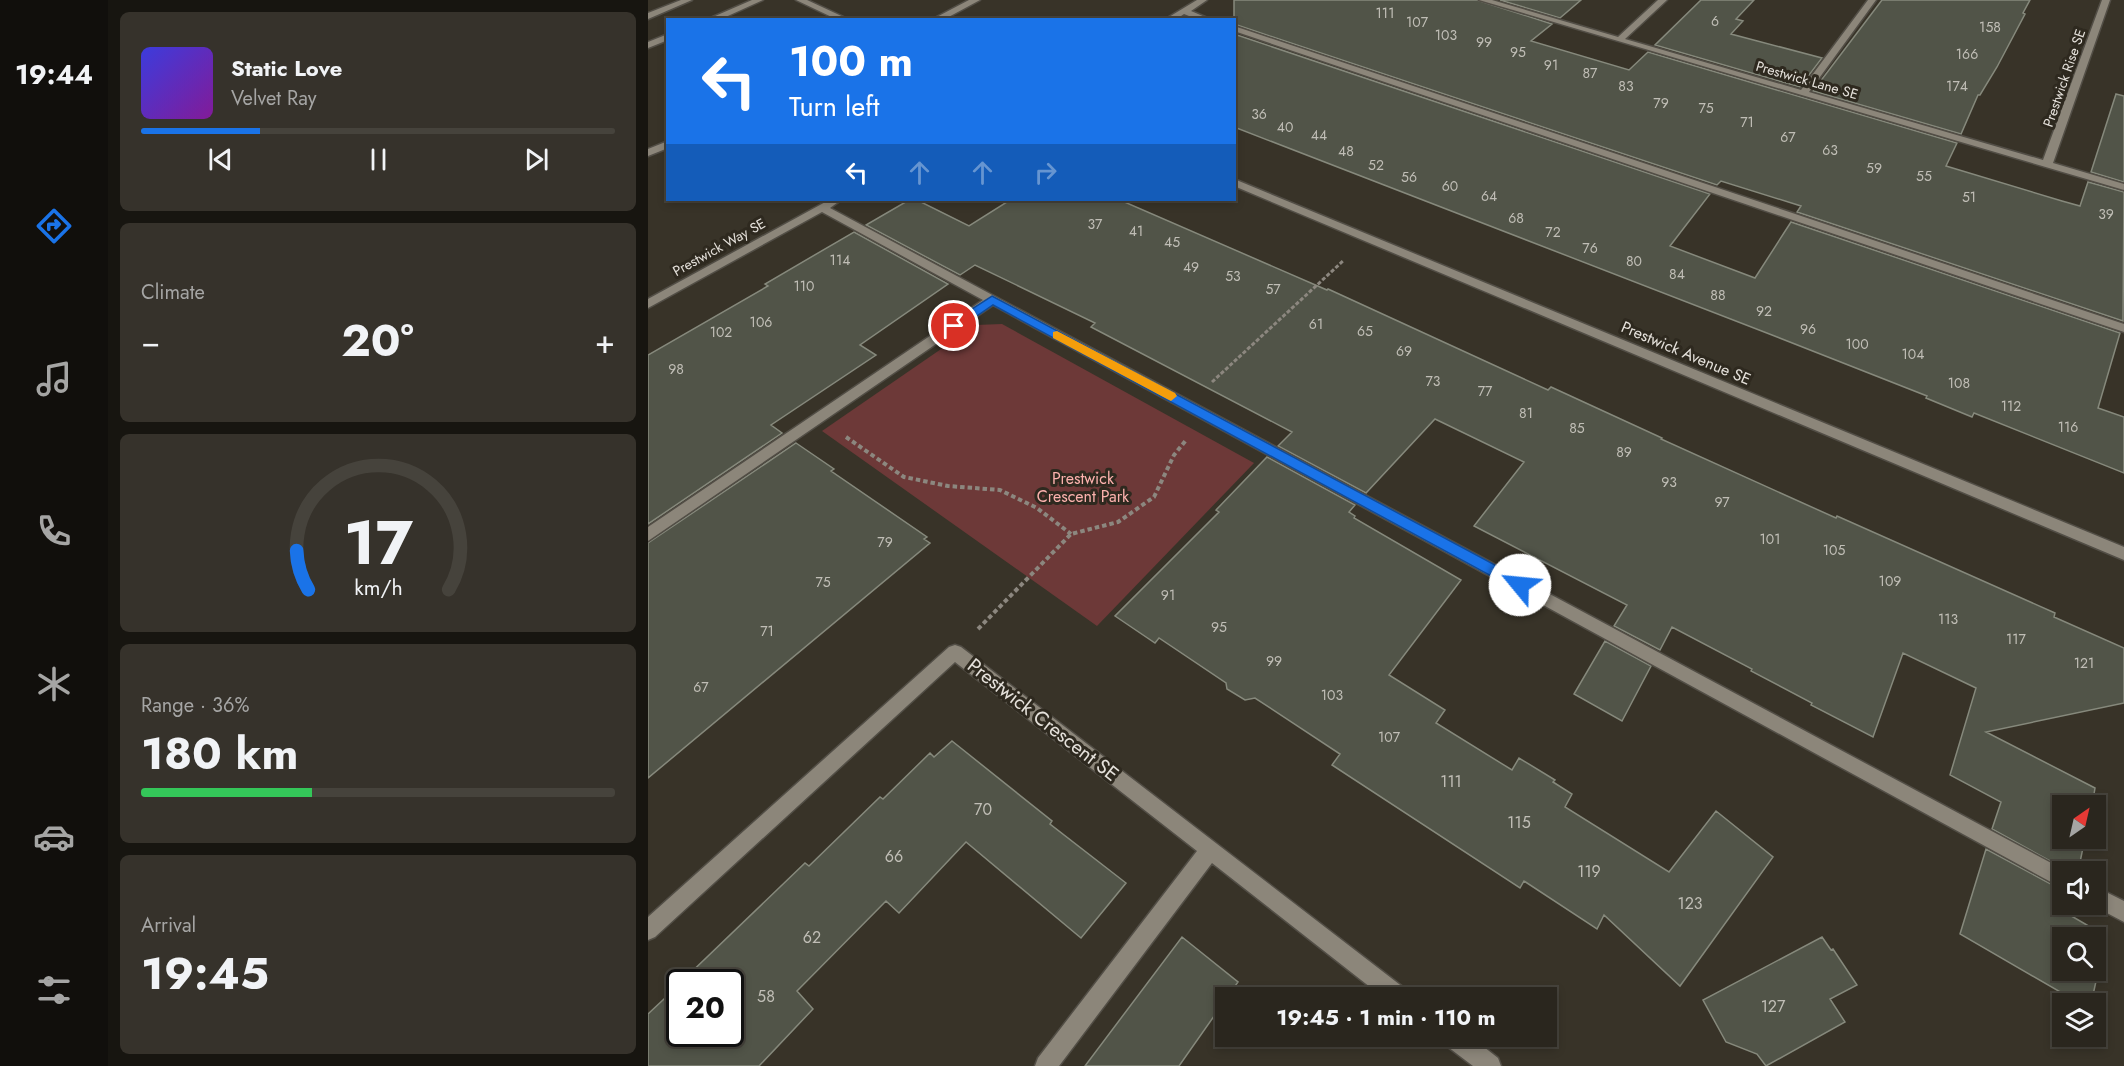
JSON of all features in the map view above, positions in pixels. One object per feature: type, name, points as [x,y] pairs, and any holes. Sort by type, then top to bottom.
[{"type":"street","points":[[648,16],[688,0]]},
{"type":"street","points":[[715,18],[759,0]]},
{"type":"street","points":[[800,0],[841,18]]},
{"type":"street","points":[[939,18],[976,0]]},
{"type":"street","points":[[1172,18],[1203,0]]},
{"type":"street","name":"Prestwick Lane SE","points":[[1483,0],[2124,187]]},
{"type":"street","points":[[1619,40],[1663,0]]},
{"type":"street","points":[[1803,93],[1872,0]]},
{"type":"street","name":"Prestwick Rise SE","points":[[2048,164],[2106,0]]},
{"type":"street","points":[[1184,11],[1203,18]]},
{"type":"street","points":[[1236,29],[2124,328]]},
{"type":"street","points":[[648,45],[666,38]]},
{"type":"street","points":[[648,153],[666,145]]},
{"type":"street","name":"Prestwick Avenue SE","points":[[1236,183],[2124,554]]},
{"type":"street","name":"Prestwick Way SE","points":[[648,304],[834,201]]},
{"type":"street","points":[[821,207],[2052,874]]},
{"type":"street","points":[[648,535],[992,300]]},
{"type":"street","name":"Prestwick Crescent SE","points":[[648,930],[955,652],[1387,987]]},
{"type":"street","points":[[1046,1066],[1210,850]]},
{"type":"street","points":[[2106,902],[2124,912]]},
{"type":"street","points":[[1466,1047],[1490,1066]]},
{"type":"path","points":[[1187,405],[1368,238]]},
{"type":"path","points":[[955,652],[1071,534],[1118,522],[1154,497],[1174,455],[1207,416]]},
{"type":"path","points":[[819,418],[904,477],[948,486],[1000,490],[1036,508],[1071,534]]},
{"type":"green space","name":"Prestwick Crescent Park","points":[[1002,324],[1254,463],[1097,626],[822,431],[976,325]]},
{"type":"building","points":[[1234,0],[1477,0],[1552,24],[1531,41],[1629,70],[1648,52],[1957,143],[1946,166],[2062,201],[2080,206],[2088,182],[2124,192],[2123,321],[1797,212],[1801,206],[1721,181],[1717,185],[1236,25],[1236,18],[1234,18]]},
{"type":"building","points":[[1500,0],[1581,0],[1560,18]]},
{"type":"building","points":[[1701,0],[1754,0],[1736,19],[1743,21],[1731,34],[1822,58],[1800,87],[1655,45]]},
{"type":"building","points":[[1882,0],[2030,0],[1997,67],[1978,95],[1961,134],[1813,91]]},
{"type":"building","points":[[1236,35],[1710,194],[1670,246],[1755,278],[1791,222],[2120,333],[2098,408],[2124,417],[2124,473],[1974,413],[1972,417],[1926,398],[1927,396],[1236,128]]},
{"type":"building","points":[[2116,94],[2124,96],[2124,182],[2091,172]]},
{"type":"building","points":[[907,201],[919,201],[969,226],[1008,201],[1122,201],[1328,289],[1548,390],[1551,387],[1836,518],[1837,516],[2055,613],[2054,617],[2124,648],[2124,703],[1986,732],[2095,788],[2094,795],[2052,795],[2052,849],[2083,849],[2080,861],[2052,862],[1992,829],[2001,802],[1950,775],[1976,688],[1903,653],[1873,737],[1672,627],[1660,650],[1614,626],[1627,605],[1474,526],[1524,462],[1435,419],[1366,493],[1278,446],[1292,432],[1091,327],[1095,323],[975,265],[960,275],[866,225]]},
{"type":"building","points":[[854,232],[948,284],[860,345],[876,355],[771,425],[782,433],[648,524],[648,355],[768,286],[765,284]]},
{"type":"building","points":[[796,443],[834,469],[831,471],[927,537],[924,539],[930,543],[648,778],[648,543]]},
{"type":"building","points":[[1267,457],[1355,505],[1349,512],[1355,516],[1354,518],[1461,580],[1389,675],[1445,710],[1436,723],[1512,770],[1519,758],[1555,780],[1553,782],[1572,794],[1565,807],[1669,872],[1716,811],[1773,857],[1680,986],[1604,915],[1597,929],[1524,881],[1520,888],[1332,765],[1340,754],[1255,698],[1245,700],[1227,689],[1226,683],[1159,638],[1155,643],[1115,616],[1219,512],[1216,510]]},
{"type":"building","points":[[1605,641],[1651,666],[1622,721],[1574,694]]},
{"type":"building","points":[[952,741],[1052,821],[1050,824],[1126,883],[1081,938],[966,842],[899,913],[886,901],[797,991],[813,1009],[759,1066],[648,1066],[648,1014],[666,997],[666,1047],[744,1047],[744,969],[695,969],[805,863],[809,866],[880,797],[883,799],[930,753],[934,757]]},
{"type":"building","points":[[1986,849],[2052,885],[2052,915],[2070,915],[2090,927],[2052,927],[2052,981],[2096,981],[2093,993],[2062,993],[1960,934]]},
{"type":"building","points":[[1182,937],[1238,982],[1234,987],[1215,987],[1215,1015],[1179,1066],[1085,1066]]},
{"type":"building","points":[[1822,937],[1831,950],[1833,949],[1857,985],[1830,999],[1845,1022],[1766,1066],[1757,1054],[1726,1042],[1703,1000]]},
{"type":"slow traffic","points":[[1057,335],[1171,396]]},
{"type":"route","points":[[954,326],[992,300],[1520,585]]}]
